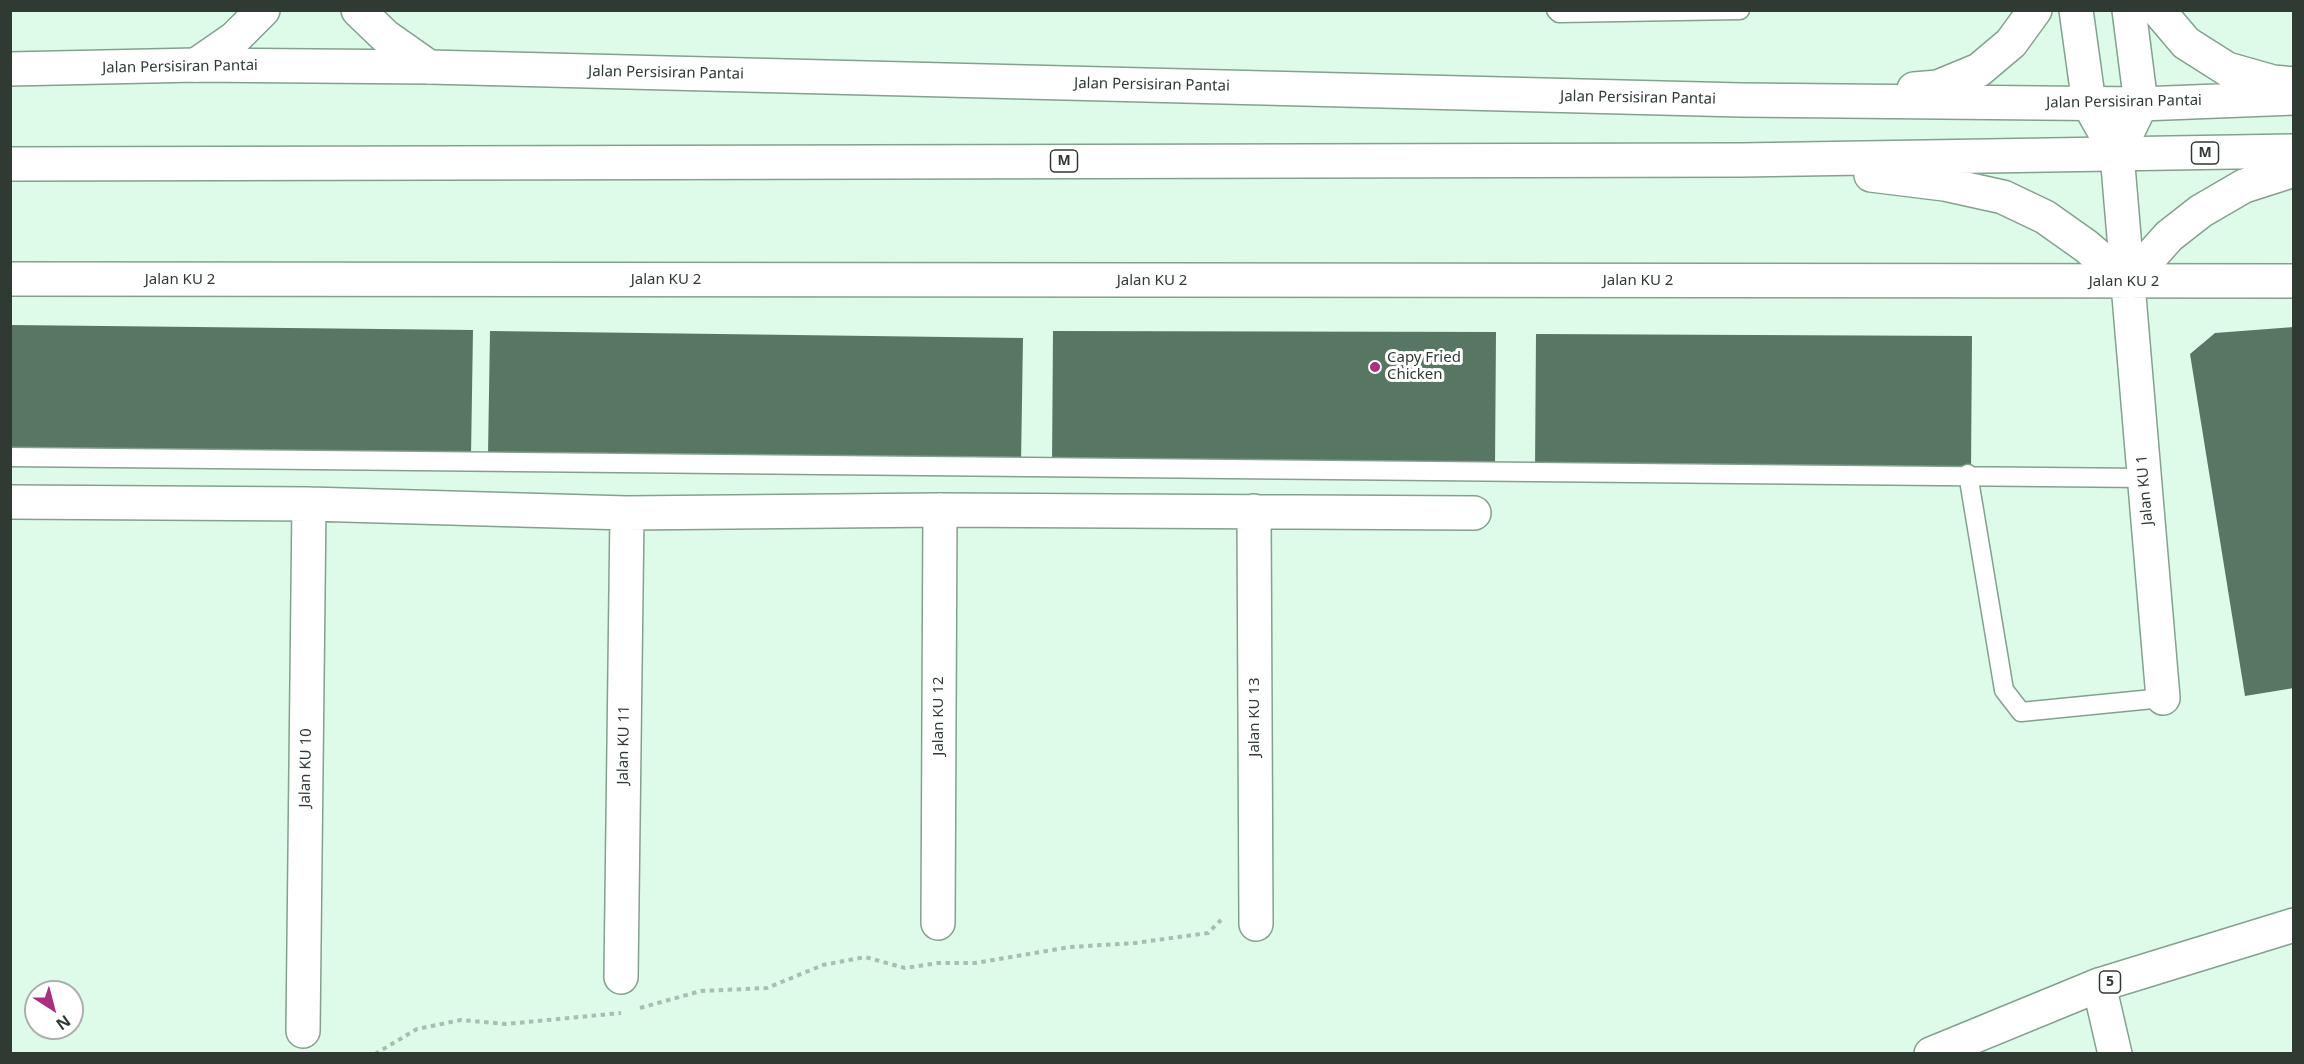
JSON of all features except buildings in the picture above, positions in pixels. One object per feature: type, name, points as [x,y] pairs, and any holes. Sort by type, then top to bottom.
[{"type":"main road","points":[[195,65],[235,38],[263,10]]},
{"type":"main road","points":[[358,10],[385,36],[429,67]]},
{"type":"main road","points":[[1741,100],[1886,93],[1938,87],[1979,70],[2011,43],[2035,10]]},
{"type":"main road","points":[[2076,10],[2089,104],[2117,154]]},
{"type":"main road","points":[[2117,154],[2141,104],[2129,10]]},
{"type":"main road","points":[[2158,10],[2186,43],[2227,69],[2273,82],[2294,84]]},
{"type":"main road","name":"Jalan Persisiran Pantai","points":[[10,69],[195,65],[429,67],[1741,100],[2141,104],[2294,98]]},
{"type":"main road","name":"M","points":[[10,164],[1741,160],[2294,151]]},
{"type":"main road","name":"Jalan KU 1","points":[[2117,154],[2163,698]]},
{"type":"main road","points":[[1741,160],[1944,184],[2002,197],[2045,217],[2086,246],[2128,282],[2169,236],[2201,211],[2244,186],[2294,170]]},
{"type":"main road","name":"Jalan KU 2","points":[[10,279],[2294,281]]},
{"type":"main road","points":[[10,502],[309,504],[627,513],[940,510],[1474,513]]},
{"type":"main road","name":"Jalan KU 10","points":[[303,1031],[309,504]]},
{"type":"main road","name":"Jalan KU 12","points":[[938,923],[940,510]]},
{"type":"main road","name":"Jalan KU 13","points":[[1254,511],[1256,924]]},
{"type":"main road","name":"Jalan KU 11","points":[[621,977],[627,513]]},
{"type":"main road","name":"5","points":[[1931,1053],[2099,985],[2294,925]]},
{"type":"main road","points":[[2099,985],[2115,1053]]},
{"type":"lane","points":[[1556,10],[1559,13],[1740,10]]},
{"type":"lane","points":[[10,458],[1488,473],[1968,474],[2144,478]]},
{"type":"lane","points":[[1968,474],[2004,690],[2021,712],[2163,698]]},
{"type":"path","points":[[375,1053],[417,1029],[450,1022],[461,1020],[506,1024],[618,1014],[701,991],[767,988],[823,965],[865,957],[905,968],[938,963],[975,963],[1070,947],[1135,943],[1208,933],[1256,887]]},
{"type":"place","name":"Capy Fried Chicken","points":[[1375,367]]}]
